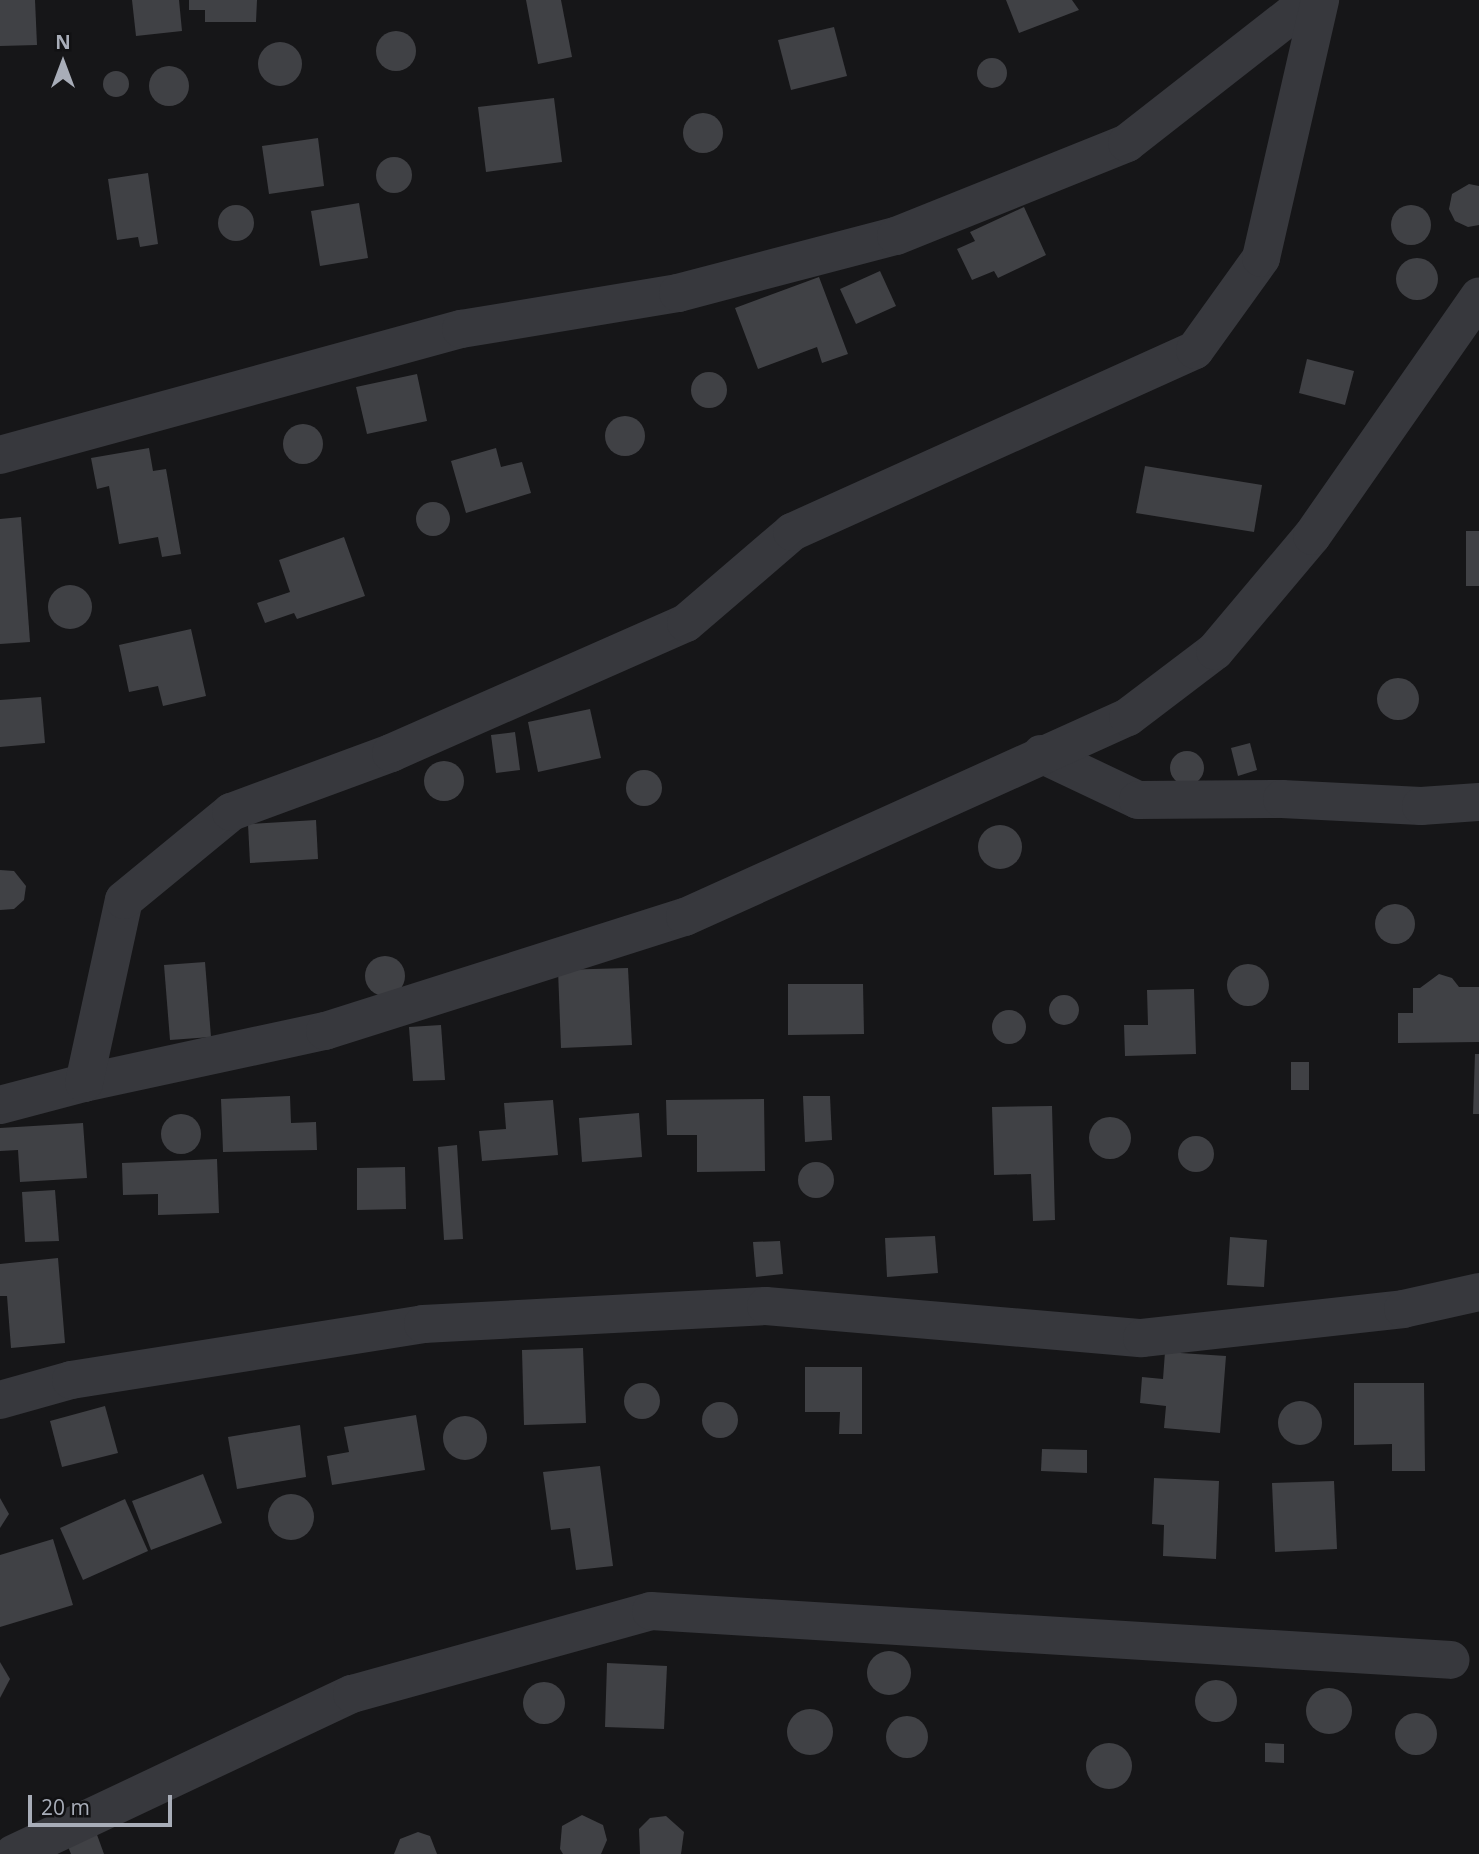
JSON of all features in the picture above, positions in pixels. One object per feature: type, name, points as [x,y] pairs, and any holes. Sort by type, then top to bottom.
[{"type":"street","points":[[0,455],[461,329],[678,293],[896,236],[1127,143],[1311,0]]},
{"type":"street","points":[[84,1083],[124,900],[231,812],[391,753],[686,623],[792,532],[1195,350],[1261,258],[1320,0]]},
{"type":"street","points":[[0,1105],[84,1083],[325,1031],[685,917],[1128,717],[1215,651],[1312,536],[1479,297]]},
{"type":"street","points":[[1041,754],[1138,800],[1282,799],[1421,806],[1479,802]]},
{"type":"street","points":[[0,1400],[71,1380],[423,1324],[766,1306],[1142,1338],[1403,1309],[1479,1292]]},
{"type":"street","points":[[13,1854],[352,1694],[651,1611],[1451,1660]]},
{"type":"building","points":[[0,0],[35,0],[37,45],[0,46]]},
{"type":"building","points":[[132,0],[179,0],[182,31],[136,36]]},
{"type":"building","points":[[189,0],[257,0],[256,22],[205,22],[205,10],[189,10]]},
{"type":"building","points":[[526,0],[561,0],[572,57],[538,64]]},
{"type":"building","points":[[1006,0],[1072,0],[1079,10],[1019,33]]},
{"type":"building","points":[[834,27],[847,76],[791,90],[778,40]]},
{"type":"building","points":[[396,31],[410,37],[416,51],[410,65],[396,71],[382,65],[376,51],[382,37]]},
{"type":"building","points":[[280,42],[295,49],[302,64],[295,79],[280,86],[265,79],[258,64],[265,49]]},
{"type":"building","points":[[992,58],[1003,62],[1007,73],[1003,84],[992,88],[981,84],[977,73],[981,62]]},
{"type":"building","points":[[169,66],[177,67],[183,72],[188,78],[188,94],[183,100],[177,105],[169,106],[161,105],[155,100],[150,94],[149,86],[150,78],[155,72],[161,67]]},
{"type":"building","points":[[116,71],[125,75],[129,84],[125,93],[116,97],[107,93],[103,84],[107,75]]},
{"type":"building","points":[[554,98],[562,162],[486,172],[478,107]]},
{"type":"building","points":[[703,113],[711,114],[717,119],[722,125],[722,141],[717,147],[711,152],[703,153],[695,152],[689,147],[684,141],[683,133],[684,125],[689,119],[695,114]]},
{"type":"building","points":[[318,138],[324,186],[269,194],[262,146]]},
{"type":"building","points":[[394,157],[407,162],[412,175],[407,188],[394,193],[381,188],[376,175],[381,162]]},
{"type":"building","points":[[148,173],[158,244],[140,247],[138,237],[117,240],[108,179]]},
{"type":"building","points":[[1469,184],[1479,186],[1479,225],[1468,227],[1455,221],[1449,209],[1452,194]]},
{"type":"building","points":[[359,203],[368,258],[320,266],[311,211]]},
{"type":"building","points":[[236,205],[249,210],[254,223],[249,236],[236,241],[223,236],[218,223],[223,210]]},
{"type":"building","points":[[1411,205],[1419,206],[1425,211],[1430,217],[1430,233],[1425,239],[1419,244],[1411,245],[1403,244],[1397,239],[1392,233],[1391,225],[1392,217],[1397,211],[1403,206]]},
{"type":"building","points":[[1024,207],[1046,255],[998,278],[994,271],[972,280],[957,249],[975,241],[970,232]]},
{"type":"building","points":[[1417,258],[1432,264],[1438,279],[1432,294],[1417,300],[1402,294],[1396,279],[1402,264]]},
{"type":"building","points":[[880,271],[896,306],[856,324],[840,289]]},
{"type":"building","points":[[819,277],[848,354],[822,363],[817,347],[758,369],[735,308]]},
{"type":"building","points":[[1307,359],[1354,371],[1345,405],[1299,393]]},
{"type":"building","points":[[709,372],[722,377],[727,390],[722,403],[709,408],[696,403],[691,390],[696,377]]},
{"type":"building","points":[[417,374],[427,421],[367,434],[356,387]]},
{"type":"building","points":[[625,416],[639,422],[645,436],[639,450],[625,456],[611,450],[605,436],[611,422]]},
{"type":"building","points":[[303,424],[317,430],[323,444],[317,458],[303,464],[289,458],[283,444],[289,430]]},
{"type":"building","points":[[149,448],[153,471],[166,469],[181,554],[162,557],[158,537],[119,544],[109,486],[97,489],[91,458]]},
{"type":"building","points":[[496,448],[501,467],[522,462],[531,493],[466,513],[451,461]]},
{"type":"building","points":[[1145,466],[1262,485],[1254,532],[1136,513]]},
{"type":"building","points":[[433,502],[445,507],[450,519],[445,531],[433,536],[421,531],[416,519],[421,507]]},
{"type":"building","points":[[21,517],[30,642],[0,644],[0,519]]},
{"type":"building","points":[[1466,531],[1479,531],[1479,586],[1466,586]]},
{"type":"building","points":[[344,537],[365,596],[297,619],[294,613],[265,623],[257,603],[290,592],[279,560]]},
{"type":"building","points":[[70,585],[85,592],[92,607],[85,622],[70,629],[55,622],[48,607],[55,592]]},
{"type":"building","points":[[191,629],[206,696],[163,706],[158,686],[129,692],[119,645]]},
{"type":"building","points":[[1398,678],[1413,684],[1419,699],[1413,714],[1398,720],[1383,714],[1377,699],[1383,684]]},
{"type":"building","points":[[41,697],[45,743],[0,747],[0,700]]},
{"type":"building","points":[[590,709],[601,758],[538,772],[528,722]]},
{"type":"building","points":[[515,732],[520,770],[496,773],[491,735]]},
{"type":"building","points":[[1250,743],[1257,770],[1238,776],[1231,748]]},
{"type":"building","points":[[1187,751],[1199,756],[1204,768],[1199,780],[1187,785],[1175,780],[1170,768],[1175,756]]},
{"type":"building","points":[[444,761],[458,767],[464,781],[458,795],[444,801],[430,795],[424,781],[430,767]]},
{"type":"building","points":[[644,770],[657,775],[662,788],[657,801],[644,806],[631,801],[626,788],[631,775]]},
{"type":"building","points":[[316,820],[318,859],[250,863],[248,824]]},
{"type":"building","points":[[1000,825],[1016,831],[1022,847],[1016,863],[1000,869],[984,863],[978,847],[984,831]]},
{"type":"building","points":[[0,870],[14,871],[26,886],[24,900],[14,909],[0,910]]},
{"type":"building","points":[[1395,904],[1409,910],[1415,924],[1409,938],[1395,944],[1381,938],[1375,924],[1381,910]]},
{"type":"building","points":[[385,956],[393,957],[399,962],[404,968],[404,984],[399,990],[393,995],[385,996],[377,995],[371,990],[366,984],[365,976],[366,968],[371,962],[377,957]]},
{"type":"building","points":[[205,962],[211,1037],[170,1040],[164,965]]},
{"type":"building","points":[[1248,964],[1263,970],[1269,985],[1263,1000],[1248,1006],[1233,1000],[1227,985],[1233,970]]},
{"type":"building","points":[[628,968],[632,1045],[561,1048],[558,970]]},
{"type":"building","points":[[1439,974],[1452,978],[1459,987],[1479,987],[1479,1042],[1398,1043],[1398,1013],[1413,1013],[1413,988],[1420,988]]},
{"type":"building","points":[[788,984],[863,984],[864,1034],[788,1035]]},
{"type":"building","points":[[1194,989],[1196,1054],[1125,1056],[1124,1025],[1148,1025],[1147,990]]},
{"type":"building","points":[[1064,995],[1075,999],[1079,1010],[1075,1021],[1064,1025],[1053,1021],[1049,1010],[1053,999]]},
{"type":"building","points":[[1009,1010],[1021,1015],[1026,1027],[1021,1039],[1009,1044],[997,1039],[992,1027],[997,1015]]},
{"type":"building","points":[[441,1025],[445,1080],[413,1081],[409,1027]]},
{"type":"building","points":[[1475,1054],[1479,1054],[1479,1114],[1473,1114]]},
{"type":"building","points":[[1291,1062],[1309,1062],[1309,1090],[1291,1090]]},
{"type":"building","points":[[290,1096],[291,1123],[316,1122],[317,1150],[223,1152],[221,1099]]},
{"type":"building","points":[[803,1096],[830,1096],[832,1140],[805,1142]]},
{"type":"building","points":[[764,1099],[765,1171],[697,1172],[697,1135],[667,1135],[666,1100]]},
{"type":"building","points":[[553,1100],[558,1155],[482,1161],[479,1131],[506,1129],[504,1103]]},
{"type":"building","points":[[1052,1106],[1055,1220],[1033,1221],[1031,1174],[994,1175],[992,1107]]},
{"type":"building","points":[[639,1113],[642,1157],[582,1162],[579,1118]]},
{"type":"building","points":[[181,1114],[195,1120],[201,1134],[195,1148],[181,1154],[167,1148],[161,1134],[167,1120]]},
{"type":"building","points":[[1110,1117],[1125,1123],[1131,1138],[1125,1153],[1110,1159],[1095,1153],[1089,1138],[1095,1123]]},
{"type":"building","points":[[83,1123],[87,1178],[20,1182],[18,1150],[0,1151],[0,1128]]},
{"type":"building","points":[[1196,1136],[1208,1142],[1214,1154],[1208,1166],[1196,1172],[1184,1166],[1178,1154],[1184,1142]]},
{"type":"building","points":[[457,1145],[463,1239],[444,1240],[438,1147]]},
{"type":"building","points":[[217,1159],[219,1213],[158,1215],[158,1194],[123,1195],[122,1163]]},
{"type":"building","points":[[816,1162],[829,1167],[834,1180],[829,1193],[816,1198],[803,1193],[798,1180],[803,1167]]},
{"type":"building","points":[[405,1167],[406,1209],[357,1210],[357,1168]]},
{"type":"building","points":[[55,1190],[59,1241],[25,1242],[22,1192]]},
{"type":"building","points":[[935,1236],[938,1273],[887,1277],[885,1238]]},
{"type":"building","points":[[1230,1237],[1267,1240],[1264,1287],[1227,1285]]},
{"type":"building","points":[[780,1241],[783,1274],[756,1277],[753,1242]]},
{"type":"building","points":[[58,1258],[65,1343],[11,1348],[7,1296],[0,1296],[0,1264]]},
{"type":"building","points":[[583,1348],[586,1423],[524,1425],[522,1350]]},
{"type":"building","points":[[1165,1352],[1226,1356],[1220,1433],[1164,1428],[1166,1406],[1140,1403],[1142,1377],[1163,1379]]},
{"type":"building","points":[[805,1367],[862,1367],[862,1434],[839,1434],[840,1412],[805,1412]]},
{"type":"building","points":[[642,1383],[655,1388],[660,1401],[655,1414],[642,1419],[629,1414],[624,1401],[629,1388]]},
{"type":"building","points":[[1354,1383],[1424,1383],[1425,1471],[1392,1471],[1392,1444],[1354,1445]]},
{"type":"building","points":[[1300,1401],[1315,1408],[1322,1423],[1315,1438],[1300,1445],[1285,1438],[1278,1423],[1285,1408]]},
{"type":"building","points":[[720,1402],[733,1407],[738,1420],[733,1433],[720,1438],[707,1433],[702,1420],[707,1407]]},
{"type":"building","points":[[105,1406],[118,1453],[62,1467],[50,1421]]},
{"type":"building","points":[[416,1415],[425,1470],[332,1485],[327,1456],[349,1452],[344,1427]]},
{"type":"building","points":[[465,1416],[480,1423],[487,1438],[480,1453],[465,1460],[450,1453],[443,1438],[450,1423]]},
{"type":"building","points":[[300,1425],[306,1477],[237,1489],[228,1437]]},
{"type":"building","points":[[1042,1449],[1087,1450],[1087,1473],[1041,1471]]},
{"type":"building","points":[[600,1466],[613,1566],[576,1570],[570,1528],[551,1530],[543,1472]]},
{"type":"building","points":[[203,1474],[222,1523],[151,1550],[132,1501]]},
{"type":"building","points":[[1154,1478],[1219,1481],[1216,1559],[1163,1556],[1164,1525],[1152,1524]]},
{"type":"building","points":[[1334,1481],[1337,1549],[1275,1552],[1272,1483]]},
{"type":"building","points":[[291,1494],[307,1501],[314,1517],[307,1533],[291,1540],[275,1533],[268,1517],[275,1501]]},
{"type":"building","points":[[0,1498],[9,1514],[0,1528]]},
{"type":"building","points":[[125,1499],[148,1551],[83,1580],[60,1528]]},
{"type":"building","points":[[53,1539],[73,1605],[0,1627],[0,1555]]},
{"type":"building","points":[[889,1651],[904,1658],[911,1673],[904,1688],[889,1695],[874,1688],[867,1673],[874,1658]]},
{"type":"building","points":[[0,1662],[10,1679],[0,1698]]},
{"type":"building","points":[[607,1663],[667,1666],[664,1729],[605,1727]]},
{"type":"building","points":[[1216,1680],[1231,1686],[1237,1701],[1231,1716],[1216,1722],[1201,1716],[1195,1701],[1201,1686]]},
{"type":"building","points":[[544,1682],[559,1688],[565,1703],[559,1718],[544,1724],[529,1718],[523,1703],[529,1688]]},
{"type":"building","points":[[1329,1688],[1345,1695],[1352,1711],[1345,1727],[1329,1734],[1313,1727],[1306,1711],[1313,1695]]},
{"type":"building","points":[[810,1709],[826,1716],[833,1732],[826,1748],[810,1755],[794,1748],[787,1732],[794,1716]]},
{"type":"building","points":[[1416,1713],[1431,1719],[1437,1734],[1431,1749],[1416,1755],[1401,1749],[1395,1734],[1401,1719]]},
{"type":"building","points":[[907,1716],[922,1722],[928,1737],[922,1752],[907,1758],[892,1752],[886,1737],[892,1722]]},
{"type":"building","points":[[1109,1743],[1126,1749],[1132,1766],[1126,1783],[1109,1789],[1092,1783],[1086,1766],[1092,1749]]},
{"type":"building","points":[[1265,1743],[1284,1744],[1284,1763],[1265,1762]]},
{"type":"building","points":[[582,1815],[603,1825],[607,1840],[601,1854],[563,1854],[560,1849],[562,1826]]},
{"type":"building","points":[[666,1816],[684,1832],[681,1854],[640,1854],[639,1829],[650,1818]]},
{"type":"building","points":[[96,1832],[104,1854],[71,1854],[67,1844]]},
{"type":"building","points":[[418,1832],[430,1836],[437,1854],[394,1854],[400,1839]]}]
